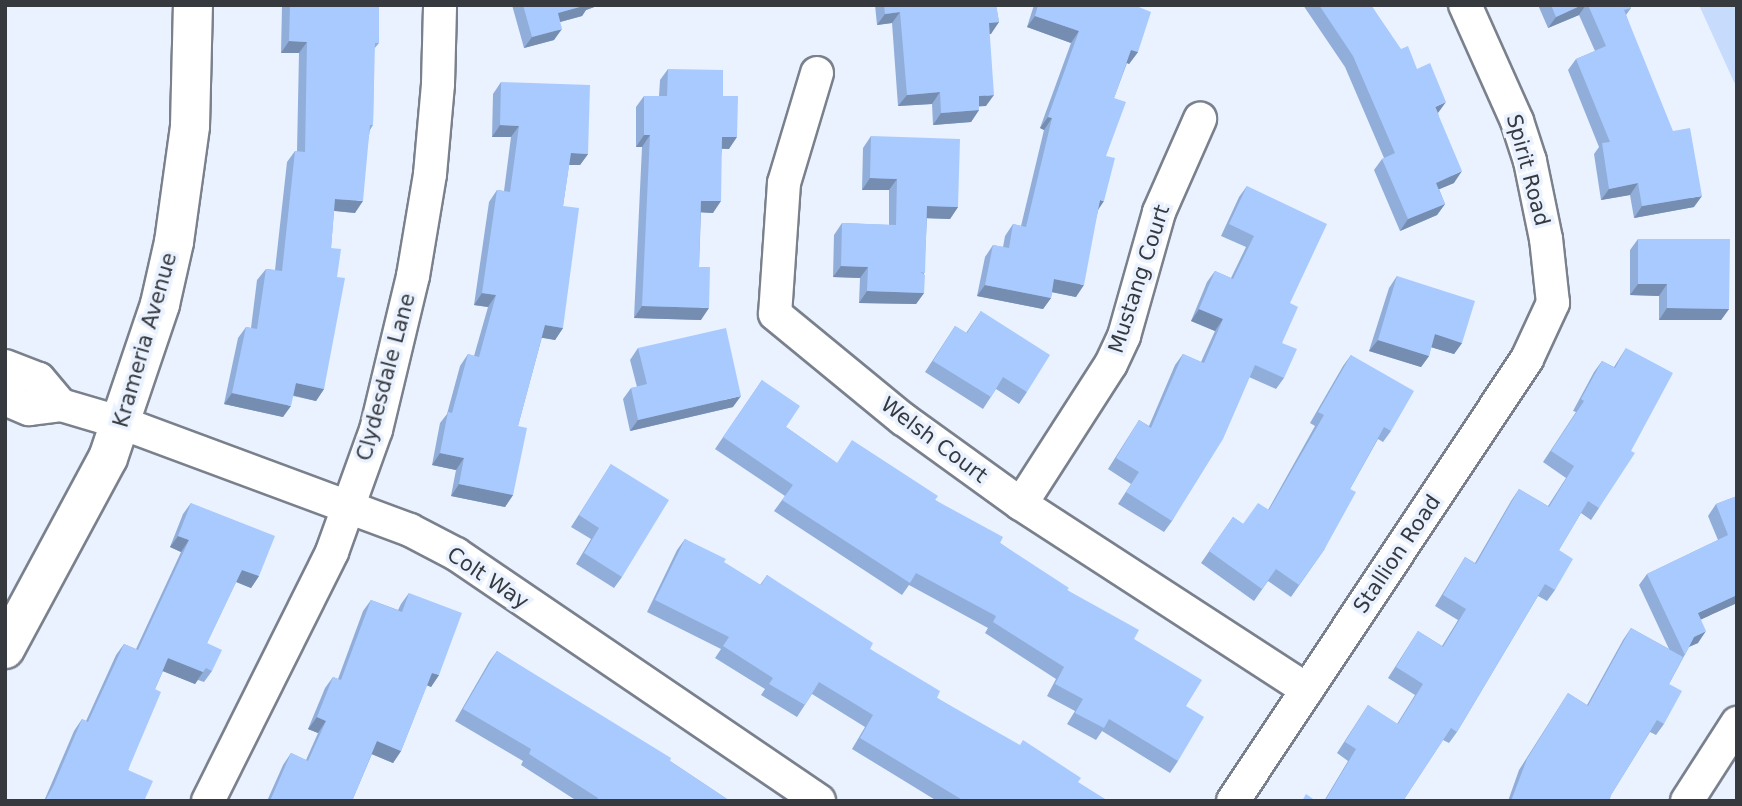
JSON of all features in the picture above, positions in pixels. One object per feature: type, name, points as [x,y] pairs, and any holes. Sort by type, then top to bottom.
[{"type":"street","name":"Krameria Avenue","points":[[5,649],[82,510],[122,424],[160,303],[174,242],[190,126],[193,5]]},
{"type":"street","name":"Clydesdale Lane","points":[[208,801],[301,618],[349,505],[376,430],[413,276],[433,135],[440,5]]},
{"type":"street","name":"Spirit Road","points":[[1465,5],[1517,121],[1530,161],[1546,239],[1553,303]]},
{"type":"street","name":"Welsh Court","points":[[817,73],[784,183],[775,314],[904,419],[1021,504],[1307,690]]},
{"type":"street","name":"Mustang Court","points":[[1021,504],[1111,364],[1124,336],[1159,212],[1200,120]]},
{"type":"street","name":"Stallion Road","points":[[1233,801],[1527,359],[1553,303]]},
{"type":"street","points":[[5,366],[39,379],[61,405]]},
{"type":"street","points":[[5,399],[29,409],[61,405]]},
{"type":"street","name":"Colt Way","points":[[61,405],[349,505],[410,530],[456,554],[818,801]]},
{"type":"street","points":[[1687,801],[1737,723]]},
{"type":"shaded area","points":[[1699,5],[1737,5],[1737,86],[1734,82]]},
{"type":"building","points":[[290,5],[379,5],[373,125],[370,125],[363,201],[335,199],[331,248],[341,249],[337,277],[345,278],[324,389],[296,383],[291,406],[232,393],[246,327],[257,329],[266,269],[282,271],[295,151],[305,152],[307,42],[289,41]]},
{"type":"building","points":[[523,5],[587,5],[558,13],[562,29],[532,37]]},
{"type":"building","points":[[884,5],[996,5],[999,22],[989,23],[994,95],[979,96],[979,110],[941,113],[940,92],[907,95],[900,12],[885,14]]},
{"type":"building","points":[[1038,5],[1134,5],[1151,12],[1138,52],[1131,50],[1114,98],[1126,102],[1106,156],[1115,158],[1104,201],[1100,200],[1084,285],[1054,279],[1051,298],[985,285],[993,245],[1009,248],[1013,224],[1026,227],[1052,118],[1048,117],[1079,31],[1035,16]]},
{"type":"building","points":[[1319,5],[1371,5],[1401,49],[1408,46],[1417,69],[1430,63],[1446,102],[1435,107],[1462,171],[1436,183],[1445,204],[1408,219],[1382,159],[1395,153],[1353,56]]},
{"type":"building","points":[[1551,5],[1582,5],[1556,17]]},
{"type":"building","points":[[1588,5],[1630,5],[1631,8],[1624,10],[1673,131],[1690,128],[1702,196],[1642,206],[1638,183],[1609,189],[1602,143],[1610,142],[1576,59],[1606,46]]},
{"type":"building","points":[[668,69],[723,70],[723,96],[738,96],[737,137],[722,137],[721,201],[701,201],[699,267],[710,267],[709,308],[642,306],[650,135],[644,135],[644,96],[667,96]]},
{"type":"building","points":[[501,82],[590,85],[588,154],[571,153],[563,206],[579,208],[563,328],[545,325],[518,426],[527,428],[513,495],[459,484],[464,458],[440,453],[448,412],[452,413],[468,354],[479,357],[496,295],[482,293],[497,190],[510,192],[519,126],[500,125]]},
{"type":"building","points":[[871,136],[960,139],[958,207],[927,206],[925,273],[920,272],[925,275],[924,293],[867,291],[868,267],[841,266],[842,223],[896,225],[897,179],[870,178]]},
{"type":"building","points":[[1247,186],[1327,224],[1290,303],[1298,307],[1282,343],[1297,349],[1284,378],[1255,365],[1223,439],[1172,521],[1126,492],[1139,472],[1116,458],[1139,420],[1151,428],[1183,354],[1204,363],[1223,319],[1199,309],[1215,271],[1233,279],[1254,236],[1229,224]]},
{"type":"building","points":[[1638,239],[1730,239],[1729,309],[1667,308],[1667,284],[1638,284]]},
{"type":"building","points":[[1397,276],[1475,301],[1462,343],[1435,334],[1429,356],[1378,340]]},
{"type":"building","points":[[981,311],[1050,355],[1027,392],[1003,377],[991,397],[933,361],[955,326],[967,333]]},
{"type":"building","points":[[726,328],[741,396],[638,420],[631,388],[647,384],[638,348]]},
{"type":"building","points":[[1626,348],[1673,373],[1631,451],[1635,453],[1599,508],[1588,501],[1559,550],[1573,559],[1555,590],[1545,584],[1457,732],[1451,728],[1403,801],[1325,801],[1356,749],[1345,742],[1368,705],[1398,724],[1423,684],[1396,667],[1418,631],[1443,647],[1466,609],[1443,595],[1465,557],[1476,564],[1519,489],[1549,507],[1574,466],[1551,451],[1584,401],[1581,399],[1602,361],[1615,368]]},
{"type":"building","points":[[1351,355],[1414,391],[1391,431],[1384,427],[1350,489],[1356,492],[1324,550],[1299,585],[1276,569],[1262,589],[1209,551],[1233,517],[1243,524],[1258,503],[1269,510],[1324,415],[1318,412]]},
{"type":"building","points":[[762,380],[800,406],[786,427],[837,463],[852,440],[938,496],[935,500],[1003,537],[1000,543],[1069,588],[1067,590],[1139,630],[1134,639],[1202,680],[1186,706],[1204,717],[1178,761],[1109,719],[1104,728],[1075,713],[1083,699],[1055,684],[1064,667],[993,622],[996,616],[916,573],[910,583],[782,500],[793,485],[723,437]]},
{"type":"building","points":[[611,464],[669,500],[622,577],[584,553],[599,528],[579,515]]},
{"type":"building","points":[[1737,496],[1737,595],[1698,613],[1706,631],[1694,637],[1685,655],[1647,574],[1728,535],[1716,504]]},
{"type":"building","points":[[191,503],[275,536],[259,576],[242,570],[207,643],[222,650],[212,671],[206,668],[203,672],[168,658],[155,689],[161,692],[128,770],[153,781],[144,801],[45,801],[82,719],[88,722],[124,644],[138,650],[189,540],[178,536]]},
{"type":"building","points":[[685,539],[726,559],[724,562],[761,585],[767,575],[873,643],[870,649],[940,691],[937,698],[1020,745],[1023,740],[1081,778],[1078,782],[1108,801],[964,801],[860,738],[873,715],[819,682],[805,705],[769,684],[773,678],[723,646],[729,637],[655,600]]},
{"type":"building","points":[[409,593],[462,613],[439,675],[432,673],[401,751],[377,741],[352,801],[270,801],[291,753],[308,761],[326,721],[317,717],[333,677],[341,680],[371,600],[402,612]]},
{"type":"building","points":[[1631,628],[1683,657],[1669,684],[1682,691],[1664,724],[1657,720],[1609,801],[1511,801],[1527,759],[1568,693],[1588,706]]},
{"type":"building","points":[[497,651],[671,758],[670,761],[730,801],[598,801],[598,798],[529,754],[531,749],[463,709]]},
{"type":"building","points":[[1306,794],[1316,801],[1302,801]]}]
